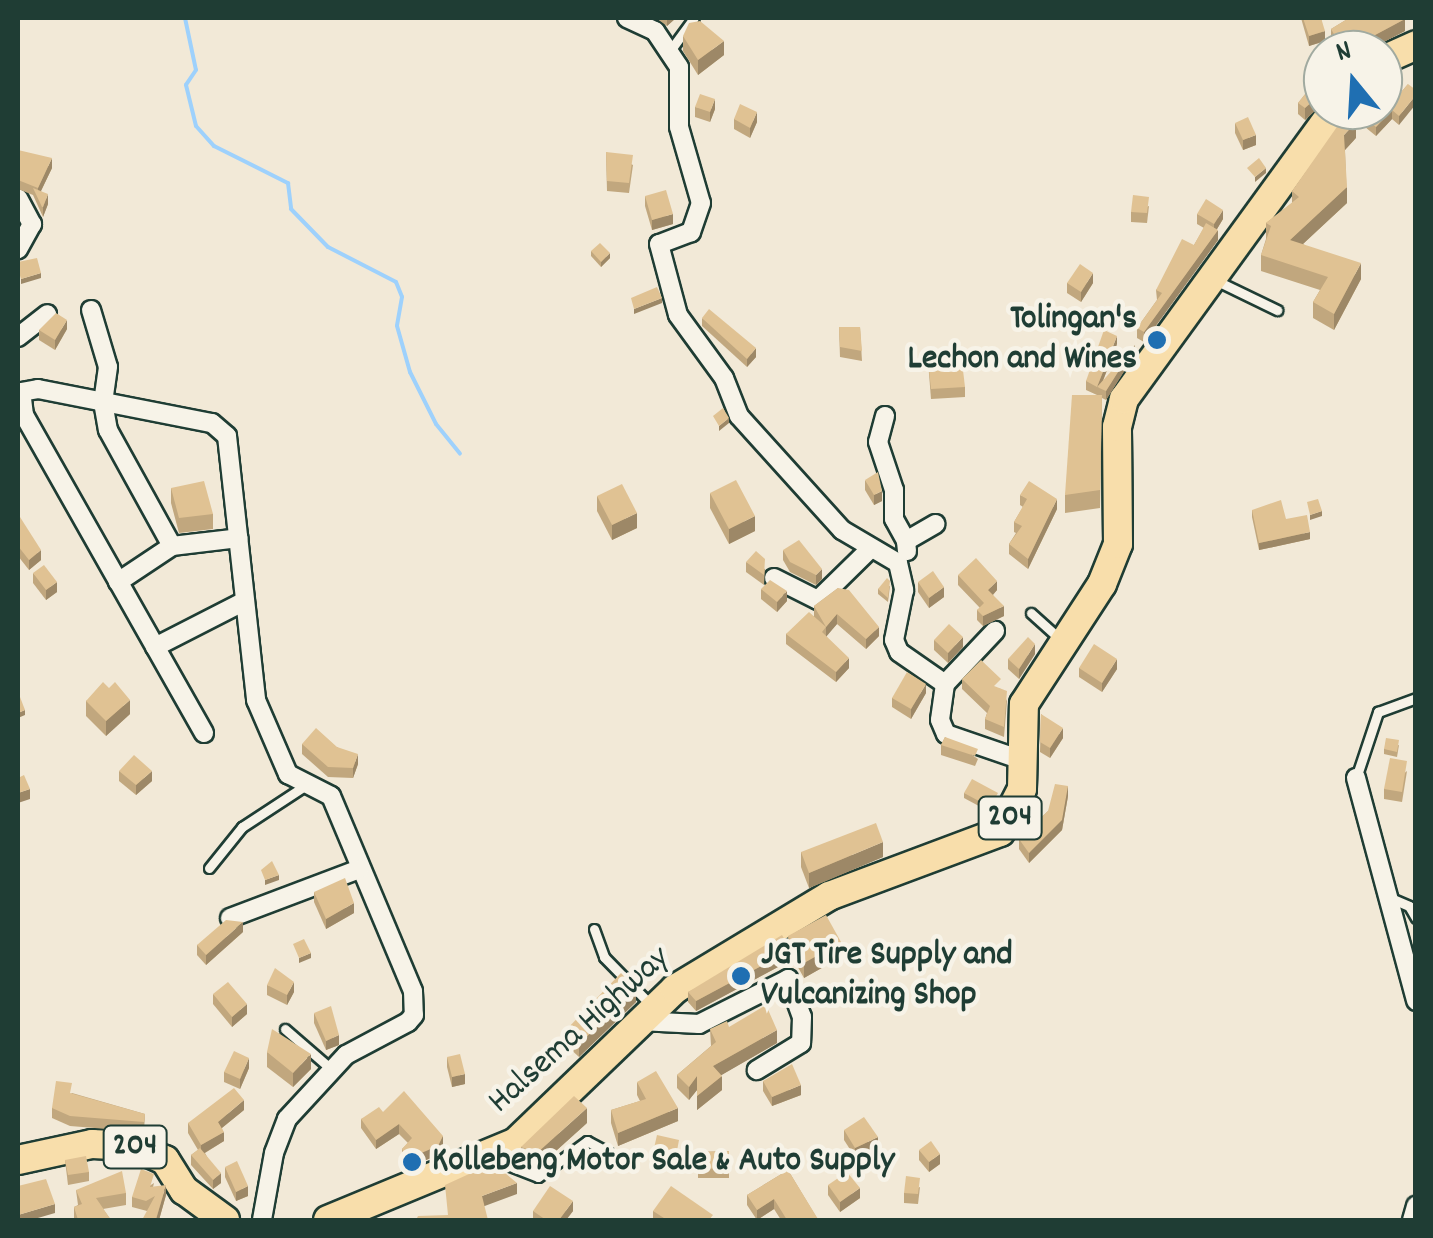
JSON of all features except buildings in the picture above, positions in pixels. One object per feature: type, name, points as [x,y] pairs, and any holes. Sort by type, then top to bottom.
[{"type":"highway","name":"Halsema Highway","points":[[328,1220],[436,1168],[489,1158],[535,1127],[647,1014],[829,896],[986,842],[1013,812],[1022,790],[1024,704],[1102,584],[1118,544],[1112,465],[1124,399],[1319,130]]},
{"type":"highway","name":"204","points":[[18,1160],[92,1144],[134,1146],[164,1160],[184,1190],[225,1220]]},
{"type":"street","points":[[627,18],[672,48],[679,67],[679,127],[701,202],[691,232],[659,244],[678,316],[724,378],[739,416],[842,530],[898,563]]},
{"type":"street","points":[[18,198],[32,224],[18,248]]},
{"type":"street","points":[[91,310],[108,367],[103,402],[108,430],[172,546]]},
{"type":"street","points":[[18,337],[46,314]]},
{"type":"street","points":[[204,733],[18,400],[21,392],[38,389],[220,427],[230,447],[256,700],[288,774],[303,787],[331,796],[416,1006],[408,1022],[330,1069],[278,1138],[262,1220]]},
{"type":"street","points":[[885,416],[878,442],[894,490],[894,519],[906,541]]},
{"type":"street","points":[[935,524],[906,541],[898,563],[904,590],[896,646],[945,684]]},
{"type":"street","points":[[118,582],[172,546],[239,538]]},
{"type":"street","points":[[774,578],[818,600],[870,549]]},
{"type":"street","points":[[155,647],[245,601]]},
{"type":"street","points":[[995,631],[945,684],[940,720],[946,734],[1022,760]]},
{"type":"street","points":[[1356,778],[1416,1001]]},
{"type":"street","points":[[230,918],[360,869]]},
{"type":"street","points":[[647,1014],[699,1024],[788,979],[802,1017],[801,1043],[758,1070]]},
{"type":"street","points":[[1412,1220],[1416,1206]]},
{"type":"lane","points":[[672,48],[694,18]]},
{"type":"lane","points":[[1210,278],[1277,310]]},
{"type":"lane","points":[[1031,613],[1062,642]]},
{"type":"lane","points":[[1356,778],[1378,712],[1416,698]]},
{"type":"lane","points":[[209,868],[242,827],[303,787]]},
{"type":"lane","points":[[1385,897],[1400,900],[1416,918]]},
{"type":"lane","points":[[594,929],[604,956],[647,1014]]},
{"type":"lane","points":[[285,1028],[330,1069]]},
{"type":"lane","points":[[489,1158],[538,1177],[588,1140],[608,1152]]},
{"type":"waterway","points":[[185,18],[196,70],[186,85],[196,126],[214,146],[288,183],[291,209],[328,247],[396,282],[402,297],[397,326],[410,372],[436,424],[460,454]]},
{"type":"place","name":"Tolingan's Lechon and Wines","points":[[1157,340]]},
{"type":"place","name":"JGT Tire Supply and Vulcanizing Shop","points":[[741,976]]},
{"type":"place","name":"Kollebeng Motor Sale & Auto Supply","points":[[412,1162]]}]
